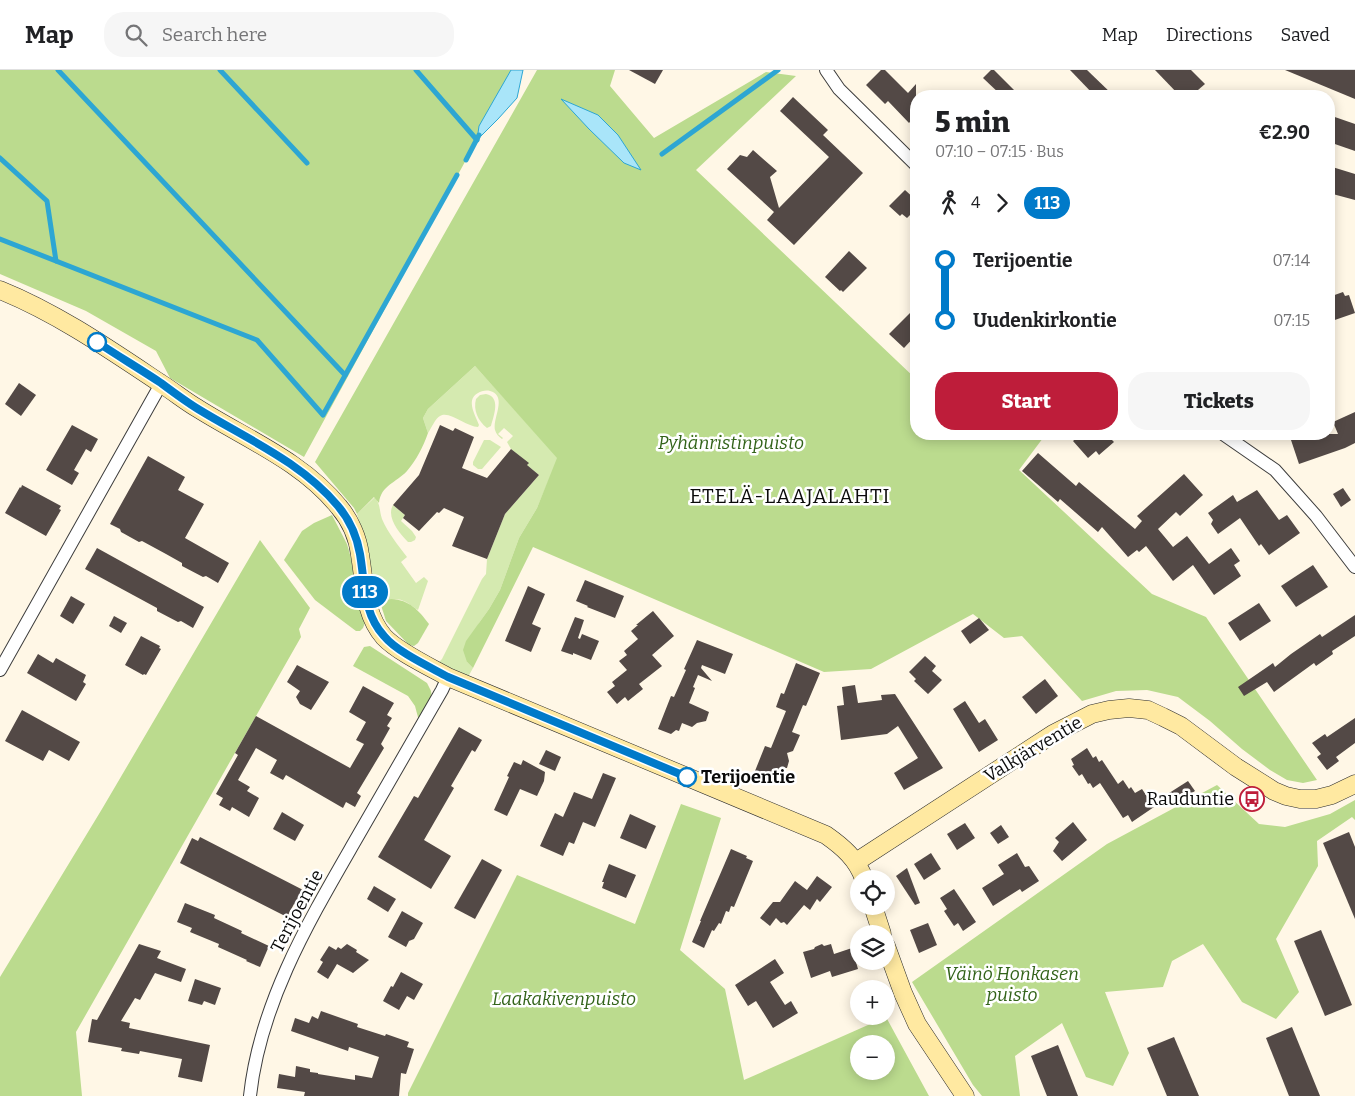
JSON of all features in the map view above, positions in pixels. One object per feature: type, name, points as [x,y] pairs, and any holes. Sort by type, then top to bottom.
[{"type":"street","points":[[826,70],[839,89],[910,159]]},
{"type":"street","points":[[0,290],[26,301],[59,319],[199,410],[273,451],[324,491],[349,520],[359,549],[367,605],[378,629],[392,643],[448,677],[826,835],[840,844],[850,854],[860,870]]},
{"type":"street","points":[[0,670],[161,384]]},
{"type":"street","points":[[1232,440],[1275,470],[1334,537],[1355,567]]},
{"type":"street","name":"Terijoentie","points":[[250,1096],[253,1072],[264,1030],[279,985],[293,954],[341,864],[448,677]]},
{"type":"street","name":"Valkjärventie","points":[[856,862],[1053,734],[1092,714],[1109,710],[1130,708],[1148,710],[1163,717],[1181,726],[1236,767],[1286,796],[1316,799],[1332,795],[1355,784]]},
{"type":"street","points":[[895,970],[917,1024],[965,1096]]},
{"type":"green space","points":[[0,70],[515,70],[304,457],[170,378],[156,351],[86,311],[0,274]]},
{"type":"green space","name":"Pyhänristinpuisto","points":[[537,70],[615,70],[610,86],[654,138],[766,72],[796,76],[696,170],[910,373],[910,440],[1042,440],[1019,470],[1152,594],[1206,617],[1317,780],[1303,783],[1287,780],[1270,770],[1178,697],[1147,690],[1116,691],[1082,701],[1022,636],[1004,638],[973,614],[871,669],[824,672],[533,547],[473,668],[467,662],[463,650],[466,641],[500,590],[519,538],[537,508],[557,458],[475,366],[428,409],[423,418],[428,433],[419,453],[407,471],[386,488],[380,497],[379,503],[374,497],[357,514],[315,462]]},
{"type":"green space","points":[[475,366],[558,458],[537,508],[519,538],[500,590],[479,623],[467,662],[473,668],[468,677],[437,664],[442,659],[486,574],[487,559],[505,514],[539,475],[511,449],[507,442],[513,436],[504,428],[498,434],[502,439],[496,433],[495,425],[499,403],[495,394],[490,391],[479,392],[472,400],[472,408],[479,425],[478,427],[444,415],[437,419],[428,433],[423,418],[428,409]]},
{"type":"green space","points":[[486,394],[494,399],[495,403],[494,417],[491,426],[487,428],[479,419],[475,407],[476,399],[480,395]]},
{"type":"green space","points":[[484,440],[490,440],[501,447],[482,469],[478,469],[473,465],[473,462]]},
{"type":"green space","points":[[375,497],[384,524],[407,557],[401,562],[416,583],[424,577],[428,581],[418,610],[400,600],[392,599],[380,602],[357,514]]},
{"type":"green space","points":[[393,505],[405,515],[401,521],[412,531],[416,537],[415,540],[408,542],[397,530],[391,515]]},
{"type":"green space","points":[[332,515],[347,544],[358,583],[366,620],[360,631],[356,631],[315,600],[284,560],[302,531]]},
{"type":"green space","points":[[260,540],[310,608],[299,629],[301,637],[76,1032],[82,1096],[0,1096],[0,977],[102,809]]},
{"type":"green space","points":[[391,599],[403,601],[413,607],[429,624],[418,643],[414,646],[409,645],[386,621],[380,602]]},
{"type":"green space","points":[[370,646],[427,683],[432,698],[419,721],[415,706],[408,696],[353,666],[364,647]]},
{"type":"green space","name":"Väinö Honkasen puisto","points":[[1217,785],[1259,824],[1285,827],[1330,814],[1355,800],[1355,820],[1352,817],[1317,841],[1318,866],[1276,939],[1299,992],[1276,1019],[1242,1002],[1203,944],[1172,961],[1163,987],[1105,992],[1129,1053],[1113,1086],[1086,1077],[1062,1023],[1015,1056],[1020,1096],[982,1096],[973,1085],[912,982],[1107,844]]},
{"type":"green space","name":"Laakakivenpuisto","points":[[681,804],[721,818],[680,950],[725,989],[744,1080],[868,1025],[890,1025],[929,1096],[408,1096],[517,875],[635,924]]},
{"type":"water","points":[[511,70],[523,70],[517,98],[477,140],[479,126]]},
{"type":"water","points":[[561,99],[598,115],[618,135],[641,170],[624,163]]},
{"type":"building","points":[[629,70],[663,70],[655,84]]},
{"type":"building","points":[[881,70],[885,70],[908,93],[910,91],[910,122],[909,123],[888,101],[885,104],[866,85]]},
{"type":"building","points":[[991,70],[994,70],[1014,90],[996,90],[983,78]]},
{"type":"building","points":[[1070,70],[1087,70],[1108,90],[1089,90]]},
{"type":"building","points":[[1155,70],[1191,70],[1205,84],[1198,90],[1174,90]]},
{"type":"building","points":[[1285,70],[1355,70],[1355,99]]},
{"type":"building","points":[[916,84],[916,90],[911,90]]},
{"type":"building","points":[[793,97],[828,130],[823,135],[863,173],[794,245],[767,220],[774,212],[727,169],[740,155],[747,157],[753,150],[777,171],[770,177],[779,208],[829,157],[780,111]]},
{"type":"building","points":[[1335,117],[1355,124],[1355,151],[1335,144]]},
{"type":"building","points":[[1335,168],[1355,174],[1355,200],[1335,195]]},
{"type":"building","points":[[905,190],[910,195],[910,215],[907,218],[902,214],[900,216],[889,206]]},
{"type":"building","points":[[849,251],[867,268],[843,292],[825,277]]},
{"type":"building","points":[[1343,292],[1345,296],[1349,295],[1355,313],[1335,320],[1335,295]]},
{"type":"building","points":[[910,313],[910,342],[904,348],[889,334]]},
{"type":"building","points":[[19,383],[36,395],[21,416],[5,404]]},
{"type":"building","points":[[1355,412],[1355,443],[1299,464],[1291,440],[1335,440],[1335,434],[1338,434],[1335,421]]},
{"type":"building","points":[[72,425],[98,439],[91,452],[86,449],[74,470],[79,473],[72,485],[46,470]]},
{"type":"building","points":[[440,425],[453,431],[455,428],[474,437],[462,468],[487,478],[511,449],[529,463],[527,465],[539,475],[505,514],[487,559],[452,546],[464,517],[444,508],[439,513],[437,512],[419,531],[403,518],[405,515],[393,505],[419,475]]},
{"type":"building","points":[[1112,440],[1114,442],[1099,455],[1096,451],[1088,458],[1073,441]]},
{"type":"building","points":[[1038,453],[1076,486],[1079,482],[1135,529],[1142,521],[1137,516],[1184,474],[1203,495],[1180,516],[1176,512],[1158,529],[1173,547],[1187,536],[1209,564],[1231,548],[1240,561],[1234,565],[1241,576],[1214,595],[1193,565],[1173,581],[1146,546],[1128,557],[1102,527],[1098,532],[1060,499],[1058,502],[1022,471]]},
{"type":"building","points":[[148,456],[185,477],[178,490],[204,504],[185,538],[229,563],[218,583],[182,566],[182,563],[142,541],[139,542],[110,524]]},
{"type":"building","points":[[22,485],[61,506],[59,509],[61,510],[46,536],[5,513]]},
{"type":"building","points":[[1343,488],[1351,500],[1341,507],[1333,494]]},
{"type":"building","points":[[1257,490],[1279,520],[1287,515],[1300,533],[1269,555],[1261,544],[1259,546],[1240,518],[1218,534],[1211,524],[1213,520],[1208,513],[1233,495],[1237,502]]},
{"type":"building","points":[[97,548],[204,607],[193,628],[157,611],[157,608],[85,569]]},
{"type":"building","points":[[1313,565],[1328,587],[1296,607],[1281,586]]},
{"type":"building","points":[[585,580],[624,596],[615,618],[576,601]]},
{"type":"building","points":[[528,586],[545,594],[532,624],[541,628],[531,652],[505,641]]},
{"type":"building","points":[[71,596],[85,604],[73,624],[60,616]]},
{"type":"building","points":[[1259,603],[1271,621],[1240,641],[1228,623]]},
{"type":"building","points":[[653,611],[674,636],[652,655],[662,666],[639,684],[643,689],[628,701],[625,697],[617,704],[607,692],[615,686],[612,682],[627,670],[619,661],[627,655],[624,651],[638,639],[631,631]]},
{"type":"building","points":[[1355,615],[1355,636],[1332,651],[1333,654],[1316,666],[1314,663],[1274,692],[1267,682],[1244,696],[1238,687],[1273,663],[1275,667],[1320,634],[1322,637]]},
{"type":"building","points":[[114,616],[127,623],[121,633],[109,626]]},
{"type":"building","points":[[575,617],[584,620],[578,638],[580,639],[582,634],[599,641],[591,660],[573,653],[573,655],[561,651]]},
{"type":"building","points":[[979,618],[989,630],[970,644],[961,631]]},
{"type":"building","points":[[141,636],[160,646],[159,648],[161,649],[146,675],[125,665]]},
{"type":"building","points":[[697,640],[733,654],[725,674],[702,665],[701,668],[712,681],[698,675],[693,687],[695,688],[689,703],[709,712],[706,721],[697,723],[692,727],[682,723],[679,731],[676,730],[671,734],[658,729],[671,696],[674,697],[686,670],[684,669]]},
{"type":"building","points":[[38,654],[53,663],[56,658],[86,675],[83,682],[86,684],[76,701],[27,673]]},
{"type":"building","points":[[925,656],[936,666],[932,671],[942,680],[928,694],[914,681],[916,679],[909,672]]},
{"type":"building","points":[[796,663],[820,673],[806,706],[803,705],[792,732],[800,735],[793,751],[787,753],[789,761],[787,768],[784,768],[778,781],[755,771],[765,746],[771,748],[786,711],[776,707],[781,693],[784,694]]},
{"type":"building","points":[[297,665],[329,682],[311,710],[300,704],[296,697],[300,691],[287,682]]},
{"type":"building","points":[[1045,679],[1058,696],[1036,714],[1022,697]]},
{"type":"building","points":[[855,685],[858,703],[882,700],[881,695],[895,694],[943,768],[904,790],[894,773],[918,758],[898,726],[887,734],[841,740],[837,706],[844,705],[842,687]]},
{"type":"building","points":[[363,686],[394,703],[387,715],[392,718],[387,726],[390,728],[381,744],[384,748],[357,793],[361,796],[355,807],[346,802],[343,808],[286,775],[283,780],[270,773],[277,760],[256,748],[238,780],[250,787],[247,791],[259,798],[249,817],[232,807],[230,811],[219,805],[223,798],[216,794],[238,755],[235,753],[256,716],[350,768],[364,744],[356,740],[366,722],[349,712]]},
{"type":"building","points":[[965,701],[979,723],[985,719],[998,740],[979,752],[953,709]]},
{"type":"building","points":[[22,710],[80,742],[69,761],[49,750],[43,761],[5,741]]},
{"type":"building","points":[[1355,718],[1355,743],[1336,757],[1339,761],[1327,770],[1317,757],[1321,754],[1312,743],[1325,734],[1327,737]]},
{"type":"building","points":[[459,727],[482,740],[475,752],[472,750],[451,786],[454,788],[424,840],[451,856],[431,889],[378,857],[414,796],[418,798]]},
{"type":"building","points":[[1087,748],[1093,758],[1096,756],[1099,762],[1102,760],[1118,784],[1123,780],[1129,789],[1131,787],[1135,793],[1142,789],[1154,807],[1132,822],[1128,815],[1123,818],[1100,783],[1093,788],[1082,774],[1079,776],[1072,766],[1074,765],[1071,759]]},
{"type":"building","points":[[546,750],[561,757],[555,771],[539,764]]},
{"type":"building","points":[[523,760],[545,772],[544,781],[537,796],[520,789],[507,816],[494,810],[514,762],[521,765]]},
{"type":"building","points":[[603,773],[616,778],[595,827],[583,822],[574,844],[569,842],[563,856],[540,846],[555,813],[563,817],[574,792],[592,799]]},
{"type":"building","points":[[1188,781],[1195,791],[1173,805],[1166,795]]},
{"type":"building","points":[[282,812],[304,825],[295,841],[273,829]]},
{"type":"building","points":[[630,814],[656,826],[646,849],[620,838]]},
{"type":"building","points":[[1073,822],[1087,840],[1062,861],[1053,851],[1059,842],[1055,838]]},
{"type":"building","points":[[965,823],[975,838],[957,850],[947,834]]},
{"type":"building","points":[[1001,825],[1009,837],[998,844],[990,833]]},
{"type":"building","points":[[1349,832],[1355,847],[1355,919],[1323,843]]},
{"type":"building","points":[[200,837],[307,892],[300,907],[294,904],[287,917],[180,863],[192,838],[198,841]]},
{"type":"building","points":[[731,849],[747,856],[746,858],[753,861],[734,907],[731,906],[729,912],[726,911],[721,924],[719,923],[714,931],[712,930],[704,948],[692,942]]},
{"type":"building","points":[[931,853],[941,869],[924,880],[914,864]]},
{"type":"building","points":[[1017,853],[1025,867],[1029,866],[1039,881],[1022,892],[1020,889],[993,906],[982,888],[1004,874],[998,865]]},
{"type":"building","points":[[482,859],[502,870],[475,919],[454,908]]},
{"type":"building","points":[[609,864],[636,875],[626,898],[602,888],[604,882],[602,882]]},
{"type":"building","points":[[907,868],[920,903],[915,905],[896,876]]},
{"type":"building","points":[[817,876],[832,887],[820,902],[817,899],[810,910],[804,905],[787,925],[784,922],[781,923],[776,918],[770,926],[760,918],[773,902],[780,902],[795,881],[807,890]]},
{"type":"building","points":[[374,886],[396,899],[388,912],[367,899]]},
{"type":"building","points":[[954,889],[976,922],[963,931],[958,923],[954,926],[944,911],[947,909],[940,898]]},
{"type":"building","points":[[185,903],[215,915],[214,918],[269,946],[260,967],[218,947],[219,944],[190,932],[192,928],[177,922]]},
{"type":"building","points":[[402,911],[423,923],[414,939],[409,941],[406,947],[388,937]]},
{"type":"building","points":[[928,923],[937,945],[919,953],[910,930]]},
{"type":"building","points":[[1321,930],[1352,1005],[1325,1016],[1294,941]]},
{"type":"building","points":[[139,944],[161,951],[157,958],[186,969],[181,982],[155,973],[140,1000],[135,998],[121,1021],[130,1023],[129,1028],[210,1045],[202,1082],[178,1077],[182,1059],[140,1051],[139,1054],[121,1051],[122,1048],[88,1042],[92,1019],[97,1020]]},
{"type":"building","points":[[347,944],[369,960],[353,973],[337,964],[328,979],[317,972],[323,962],[320,960],[329,946],[336,950],[338,947],[341,949]]},
{"type":"building","points":[[822,944],[824,946],[831,944],[834,954],[850,949],[850,970],[855,970],[832,977],[830,971],[811,978],[803,952]]},
{"type":"building","points":[[775,959],[784,973],[770,982],[785,1005],[791,1001],[798,1013],[773,1028],[756,1001],[748,1006],[735,985]]},
{"type":"building","points":[[401,972],[423,984],[414,1000],[407,996],[399,1010],[383,1001]]},
{"type":"building","points":[[195,979],[221,988],[215,1005],[204,1001],[202,1005],[188,1001]]},
{"type":"building","points":[[321,1011],[358,1024],[357,1027],[409,1042],[407,1047],[414,1049],[406,1074],[401,1073],[399,1096],[304,1096],[305,1092],[277,1088],[279,1074],[295,1077],[296,1066],[310,1069],[310,1072],[318,1074],[355,1080],[355,1075],[372,1078],[379,1057],[349,1047],[348,1051],[291,1031],[295,1018],[309,1023],[312,1016],[318,1019]]},
{"type":"building","points":[[1292,1027],[1320,1096],[1289,1096],[1266,1038]]},
{"type":"building","points":[[1174,1037],[1199,1096],[1167,1096],[1147,1048]]},
{"type":"building","points":[[1058,1045],[1078,1096],[1047,1096],[1031,1056]]},
{"type":"waterway","points":[[58,70],[345,375]]},
{"type":"waterway","points":[[220,70],[307,163]]},
{"type":"waterway","points":[[416,70],[477,140]]},
{"type":"waterway","points":[[662,154],[778,70]]},
{"type":"waterway","points":[[466,160],[479,135]]},
{"type":"waterway","points":[[0,158],[47,201],[56,261]]},
{"type":"waterway","points":[[0,239],[257,340],[323,415],[457,175]]},
{"type":"bus line","name":"113","points":[[97,342],[199,410],[273,451],[324,491],[349,520],[359,549],[368,609],[378,629],[392,643],[448,677],[687,777]]},
{"type":"place","name":"Terijoentie","points":[[687,777]]},
{"type":"place","name":"Rauduntie","points":[[1252,799]]},
{"type":"district","name":"ETELÄ-LAAJALAHTI","points":[[790,496]]}]
